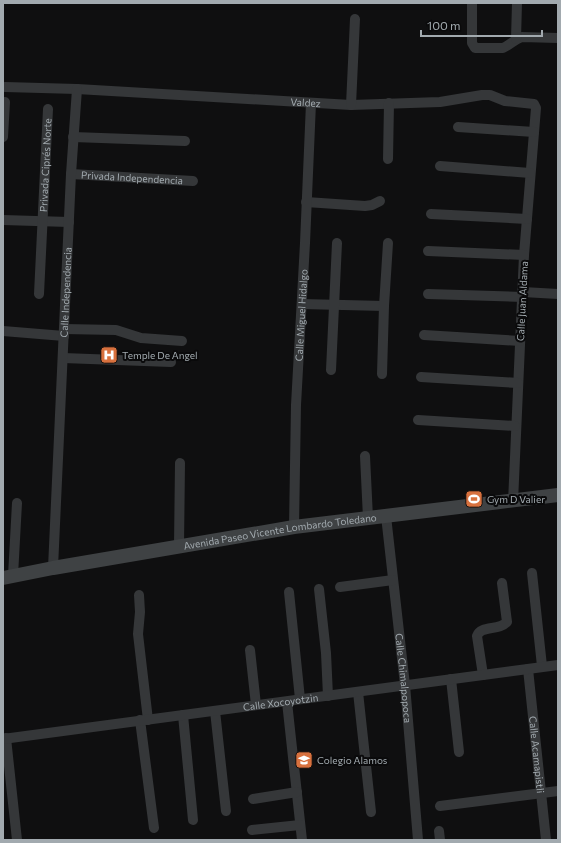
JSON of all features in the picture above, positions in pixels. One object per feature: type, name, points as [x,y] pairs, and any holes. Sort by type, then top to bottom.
[{"type":"main road","name":"Avenida Paseo Vicente Lombardo Toledano","points":[[8,577],[294,527],[513,502],[558,495]]},
{"type":"street","points":[[472,3],[472,43],[475,48],[503,48],[508,46],[516,39],[522,37],[558,38]]},
{"type":"street","points":[[516,3],[516,39]]},
{"type":"street","points":[[351,105],[355,19]]},
{"type":"street","points":[[5,87],[77,89]]},
{"type":"street","name":"Valdez","points":[[77,89],[351,105],[440,102],[482,95],[505,101],[532,103]]},
{"type":"street","name":"Calle Independencia","points":[[53,568],[71,174],[77,89]]},
{"type":"street","points":[[3,137],[7,102]]},
{"type":"street","name":"Calle Miguel Hidalgo","points":[[294,527],[296,405],[311,103]]},
{"type":"street","points":[[388,159],[389,103]]},
{"type":"street","name":"Calle Juan Aldama","points":[[513,502],[515,426],[524,255],[536,108],[532,103]]},
{"type":"street","name":"Privada Ciprés Norte","points":[[39,294],[48,109]]},
{"type":"street","points":[[458,127],[534,132]]},
{"type":"street","points":[[73,137],[185,141]]},
{"type":"street","points":[[440,166],[530,173]]},
{"type":"street","name":"Privada Independencia","points":[[71,174],[193,181]]},
{"type":"street","points":[[306,202],[365,206],[372,205],[380,201]]},
{"type":"street","points":[[431,214],[527,219]]},
{"type":"street","points":[[3,220],[69,222]]},
{"type":"street","points":[[331,370],[337,243]]},
{"type":"street","points":[[382,374],[388,243]]},
{"type":"street","points":[[428,251],[524,255]]},
{"type":"street","points":[[428,294],[558,294]]},
{"type":"street","points":[[302,304],[384,306]]},
{"type":"street","points":[[3,331],[64,333],[116,330],[142,338],[182,341]]},
{"type":"street","points":[[424,335],[520,341]]},
{"type":"street","points":[[63,358],[171,362]]},
{"type":"street","points":[[421,377],[518,382]]},
{"type":"street","points":[[418,420],[515,426]]},
{"type":"street","points":[[365,456],[368,518]]},
{"type":"street","points":[[179,546],[180,462]]},
{"type":"street","points":[[8,577],[17,503]]},
{"type":"street","name":"Calle Chimalpopoca","points":[[386,516],[405,685],[418,840]]},
{"type":"street","points":[[532,573],[542,666]]},
{"type":"street","points":[[340,587],[393,580]]},
{"type":"street","points":[[483,675],[478,632],[481,630],[500,627],[507,622],[502,583]]},
{"type":"street","points":[[319,590],[326,653],[328,696]]},
{"type":"street","points":[[289,592],[300,699]]},
{"type":"street","points":[[139,595],[140,612],[138,634],[154,828]]},
{"type":"street","points":[[250,650],[256,705]]},
{"type":"street","name":"Calle Xocoyotzin","points":[[4,738],[287,702],[300,699],[558,665]]},
{"type":"street","name":"Calle Acamapistli","points":[[528,669],[546,840]]},
{"type":"street","points":[[451,679],[459,752]]},
{"type":"street","points":[[358,692],[371,812]]},
{"type":"street","points":[[287,702],[298,792],[302,840]]},
{"type":"street","points":[[215,711],[226,812]]},
{"type":"street","points":[[183,715],[193,820]]},
{"type":"street","points":[[4,738],[17,840]]},
{"type":"street","points":[[440,806],[558,791]]},
{"type":"street","points":[[253,799],[298,792]]},
{"type":"street","points":[[252,830],[300,825]]},
{"type":"place","name":"Temple De Angel","points":[[109,355]]},
{"type":"place","name":"Gym D Valier","points":[[474,499]]},
{"type":"place","name":"Colegio Alamos","points":[[304,760]]}]
